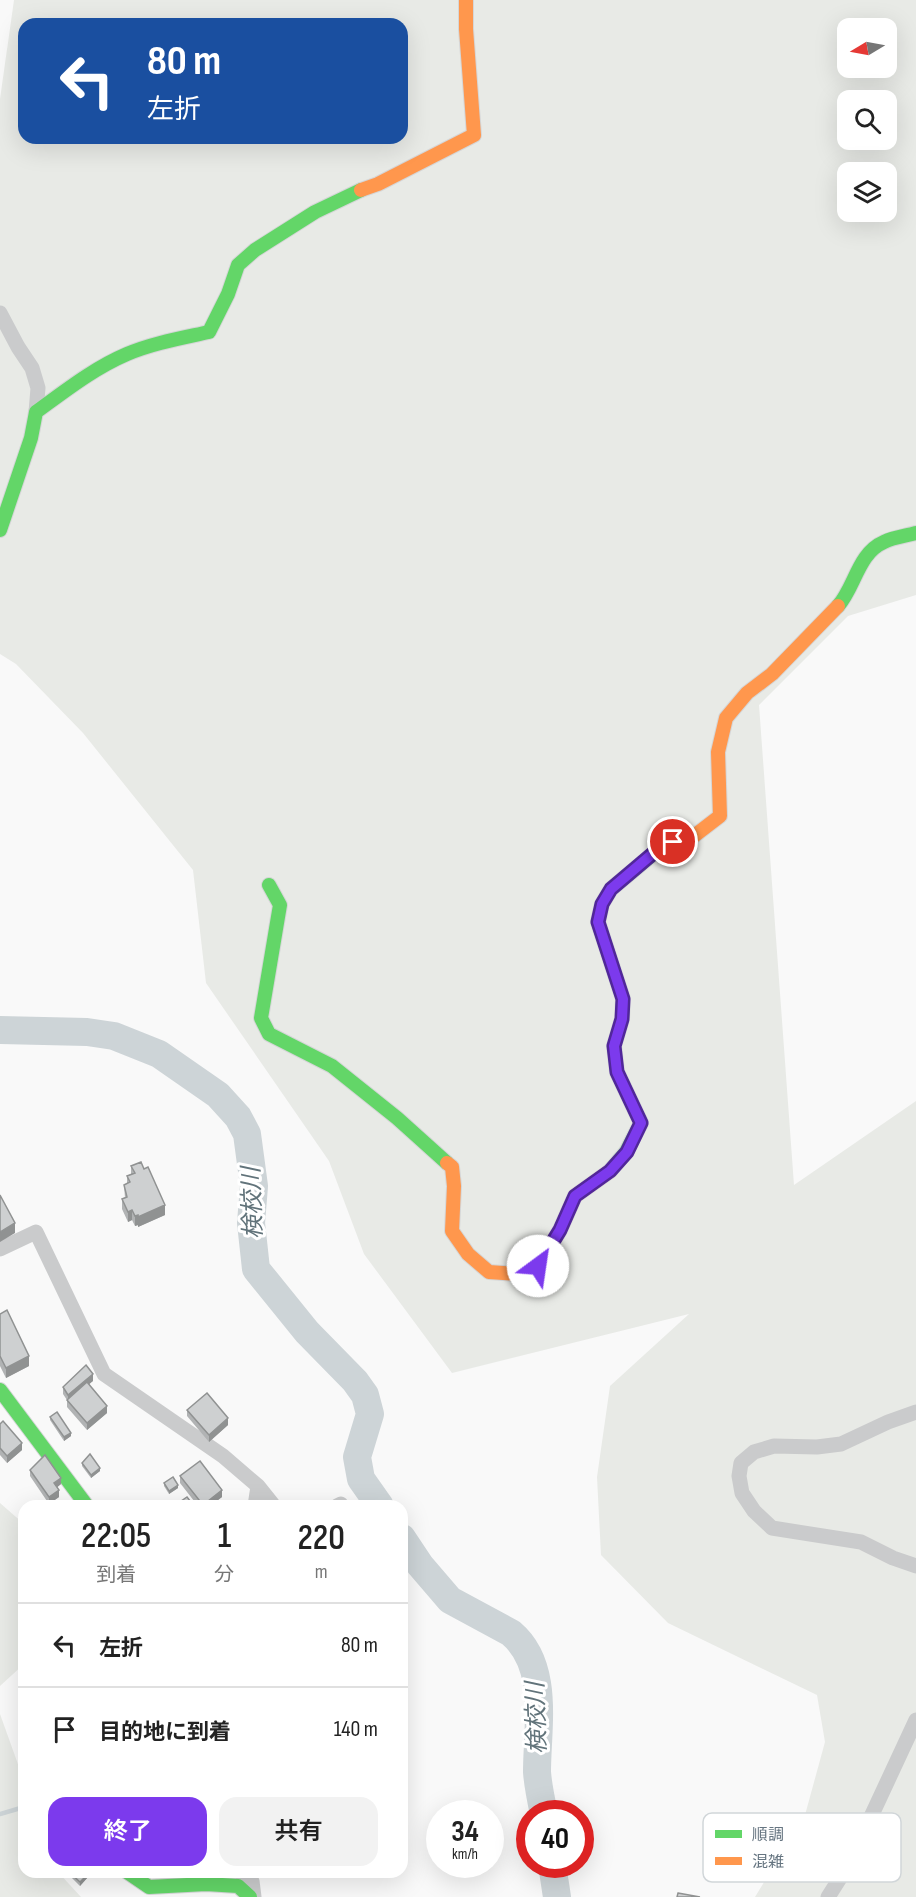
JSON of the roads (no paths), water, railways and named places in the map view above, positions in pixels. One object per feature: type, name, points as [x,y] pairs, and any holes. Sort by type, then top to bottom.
[{"type":"street","points":[[36,412],[82,378],[111,362],[141,349],[209,332],[228,294],[238,265],[255,250],[315,212],[378,184],[474,135],[466,0]]},
{"type":"street","points":[[0,313],[32,368],[38,388],[36,412],[24,460],[0,530]]},
{"type":"street","points":[[269,885],[280,905],[261,1017],[269,1035],[332,1066],[397,1118],[452,1167],[454,1186],[452,1231],[468,1254],[489,1272],[518,1274],[538,1266],[560,1230],[575,1196],[616,1164],[627,1152],[641,1123],[617,1072],[614,1046],[622,1019],[623,999],[598,922],[602,904],[611,889],[657,850],[673,842],[694,836],[720,816],[718,752],[726,718],[747,693],[772,674],[844,599],[863,560],[882,542],[916,534]]},
{"type":"street","points":[[0,1249],[36,1232],[104,1374],[223,1456],[258,1486],[269,1500]]},
{"type":"street","points":[[0,1390],[82,1500]]},
{"type":"street","points":[[916,1412],[841,1444],[817,1447],[774,1446],[754,1452],[741,1463],[739,1476],[741,1493],[754,1511],[772,1528],[861,1542],[893,1558],[916,1566]]},
{"type":"street","points":[[256,1500],[258,1486]]},
{"type":"street","points":[[873,1813],[916,1720]]},
{"type":"street","points":[[136,1878],[149,1887],[206,1884],[238,1886],[252,1897]]},
{"type":"street","points":[[248,1878],[252,1881],[252,1897]]},
{"type":"street","points":[[828,1897],[838,1882]]},
{"type":"waterway","name":"検校川","points":[[0,1030],[87,1032],[114,1036],[159,1054],[218,1095],[238,1117],[247,1134],[254,1186],[251,1223],[256,1269],[307,1332],[355,1381],[365,1395],[370,1414],[357,1457],[361,1479],[376,1500]]},
{"type":"waterway","name":"検校川","points":[[408,1547],[450,1600],[511,1633],[532,1662],[539,1698],[537,1772],[541,1800]]},
{"type":"waterway","points":[[0,1814],[18,1809]]},
{"type":"waterway","name":"検校川","points":[[554,1878],[557,1897]]}]
